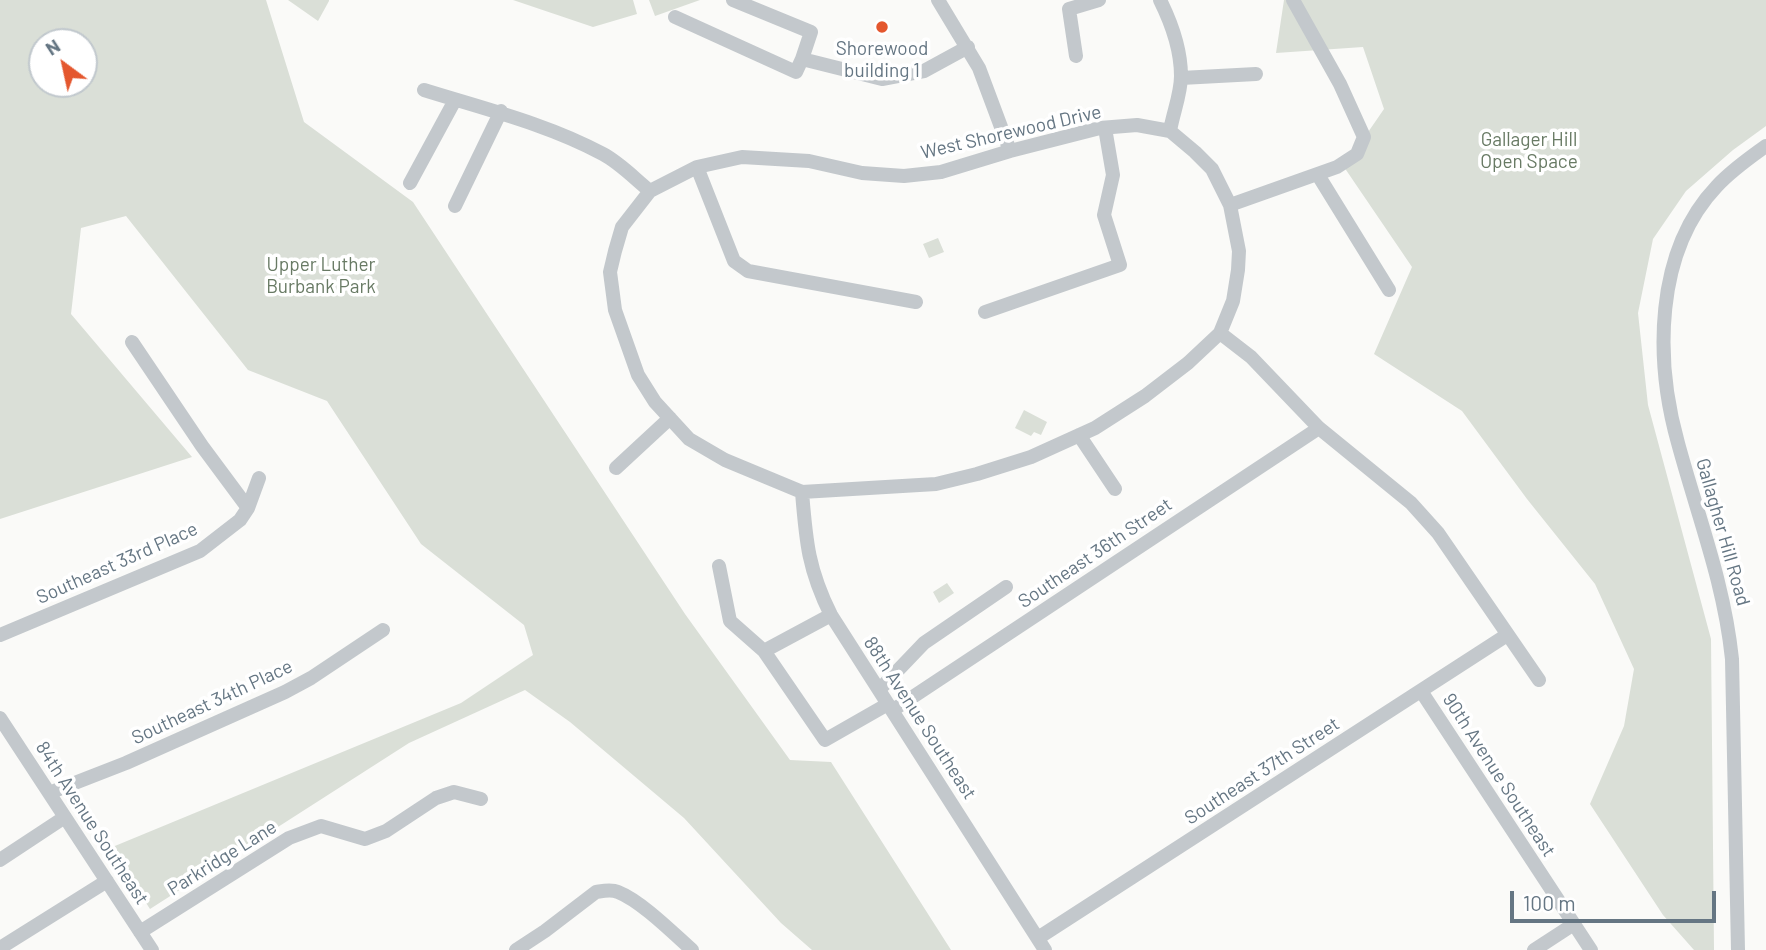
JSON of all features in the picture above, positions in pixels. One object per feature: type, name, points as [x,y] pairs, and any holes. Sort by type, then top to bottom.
[{"type":"street","points":[[675,17],[796,72],[811,32],[733,0]]},
{"type":"street","points":[[938,0],[968,47],[992,97],[1010,150]]},
{"type":"street","points":[[1076,56],[1069,9],[1098,0]]},
{"type":"street","points":[[802,492],[936,484],[1031,457],[1095,428],[1145,396],[1188,363],[1220,333],[1233,301],[1239,251],[1230,205],[1212,169],[1170,131],[1181,78],[1175,34],[1160,0]]},
{"type":"street","points":[[1230,205],[1337,167],[1357,154],[1364,136],[1340,84],[1293,0]]},
{"type":"street","points":[[802,59],[882,79],[923,71],[968,47]]},
{"type":"street","points":[[1181,78],[1256,74]]},
{"type":"street","points":[[424,90],[501,111],[605,155],[650,191]]},
{"type":"street","points":[[410,183],[455,100]]},
{"type":"street","points":[[455,206],[501,111]]},
{"type":"street","name":"West Shorewood Drive","points":[[802,492],[725,460],[689,439],[655,402],[638,375],[615,310],[611,272],[622,227],[650,191],[697,167],[742,157],[809,161],[862,173],[904,176],[941,172],[1010,150],[1105,128],[1137,125],[1170,131]]},
{"type":"street","points":[[985,312],[1120,265],[1104,215],[1113,175],[1105,128]]},
{"type":"street","name":"Gallagher Hill Road","points":[[1738,950],[1732,659],[1728,619],[1714,560],[1677,442],[1667,393],[1664,310],[1680,247],[1696,216],[1715,188],[1766,146]]},
{"type":"street","points":[[697,167],[734,261],[738,265],[748,271],[916,302]]},
{"type":"street","points":[[1318,174],[1389,290]]},
{"type":"street","points":[[1220,333],[1251,357],[1319,428],[1425,517],[1539,680]]},
{"type":"street","points":[[132,342],[202,446],[248,508]]},
{"type":"street","points":[[616,468],[670,418]]},
{"type":"street","name":"Southeast 36th Street","points":[[764,651],[825,740],[890,707],[1319,428]]},
{"type":"street","points":[[1079,435],[1115,489]]},
{"type":"street","name":"Southeast 33rd Place","points":[[0,635],[200,551],[230,528],[248,508],[260,478]]},
{"type":"street","name":"88th Avenue Southeast","points":[[802,492],[806,550],[818,590],[831,615],[1042,944]]},
{"type":"street","points":[[719,566],[730,621],[764,651],[831,615]]},
{"type":"street","points":[[879,690],[924,643],[1006,587]]},
{"type":"street","name":"Southeast 34th Place","points":[[49,793],[126,763],[285,692],[383,630]]},
{"type":"street","name":"Southeast 37th Street","points":[[1042,944],[1507,635]]},
{"type":"street","name":"90th Avenue Southeast","points":[[1421,691],[1591,950]]},
{"type":"street","name":"84th Avenue Southeast","points":[[0,718],[152,950]]},
{"type":"street","name":"Parkridge Lane","points":[[140,932],[289,838],[321,826],[365,839],[386,831],[436,798],[454,792],[481,799]]},
{"type":"street","points":[[0,860],[65,817]]},
{"type":"street","points":[[0,948],[107,881]]},
{"type":"street","points":[[516,950],[596,892],[617,891],[660,920],[692,950]]},
{"type":"street","points":[[1534,950],[1574,924]]},
{"type":"green space","name":"Upper Luther Burbank Park","points":[[0,0],[266,0],[304,122],[413,202],[685,614],[790,760],[831,762],[951,950],[812,950],[781,923],[684,818],[570,722],[525,690],[409,743],[150,909],[110,848],[461,703],[533,655],[524,625],[421,544],[327,401],[248,370],[126,216],[81,228],[71,314],[192,457],[0,519]]},
{"type":"green space","points":[[288,0],[329,0],[329,1],[318,21]]},
{"type":"green space","points":[[513,0],[633,0],[637,14],[593,27]]},
{"type":"green space","points":[[649,0],[700,0],[655,16]]},
{"type":"green space","name":"Gallager Hill Open Space","points":[[1284,0],[1766,0],[1766,126],[1733,150],[1686,191],[1653,239],[1638,313],[1648,405],[1711,639],[1714,950],[1694,950],[1663,915],[1590,804],[1624,726],[1634,669],[1595,584],[1527,499],[1462,411],[1374,354],[1412,267],[1344,167],[1384,109],[1363,47],[1276,53]]},
{"type":"green space","points":[[938,238],[944,252],[929,258],[923,244]]},
{"type":"green space","points":[[1024,410],[1047,422],[1041,435],[1034,432],[1031,436],[1015,428]]},
{"type":"green space","points":[[947,583],[954,593],[939,603],[933,592]]},
{"type":"place","name":"Shorewood building 1","points":[[882,27]]}]
